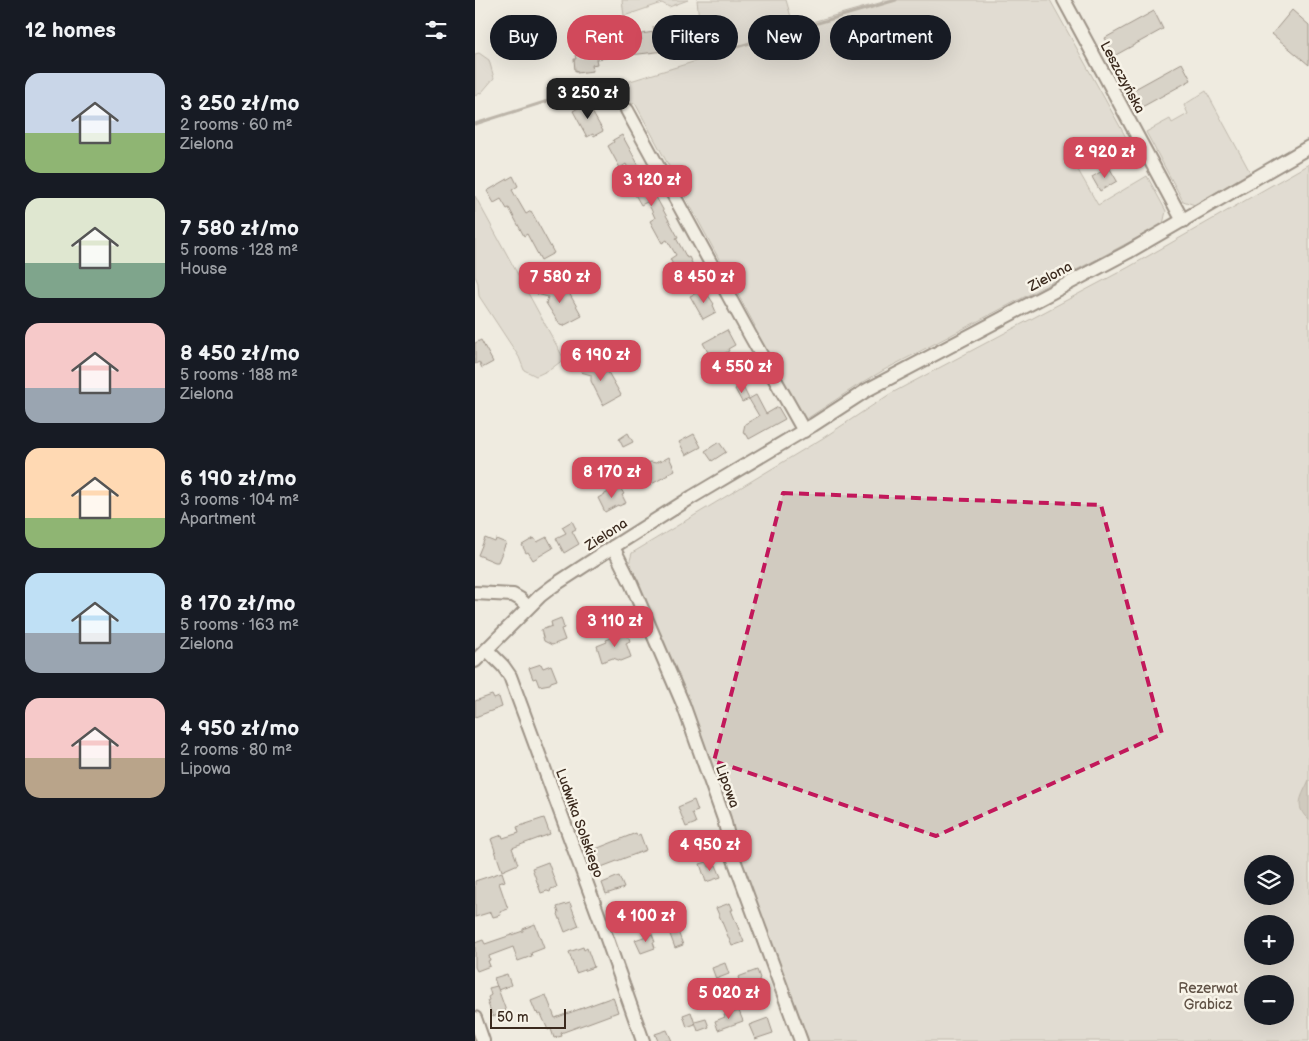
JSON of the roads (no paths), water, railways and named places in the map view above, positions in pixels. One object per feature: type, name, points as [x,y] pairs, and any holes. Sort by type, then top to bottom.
[{"type":"street","name":"Leszczyńska","points":[[1064,0],[1183,221]]},
{"type":"street","points":[[627,110],[804,431]]},
{"type":"street","name":"Zielona","points":[[475,661],[528,607],[553,586],[692,497],[804,431],[867,390],[1128,252],[1309,147]]},
{"type":"street","name":"Lipowa","points":[[613,547],[631,583],[683,704],[724,819],[733,857],[801,1041]]},
{"type":"street","points":[[475,593],[513,595],[528,607]]},
{"type":"street","name":"Ludwika Solskiego","points":[[487,650],[499,660],[510,676],[643,1041]]},
{"type":"street","points":[[475,1018],[483,1041]]},
{"type":"waterway","points":[[738,47],[896,0]]},
{"type":"waterway","points":[[475,124],[554,99]]},
{"type":"park label","name":"Rezerwat Grabicz","points":[[1208,996]]}]
